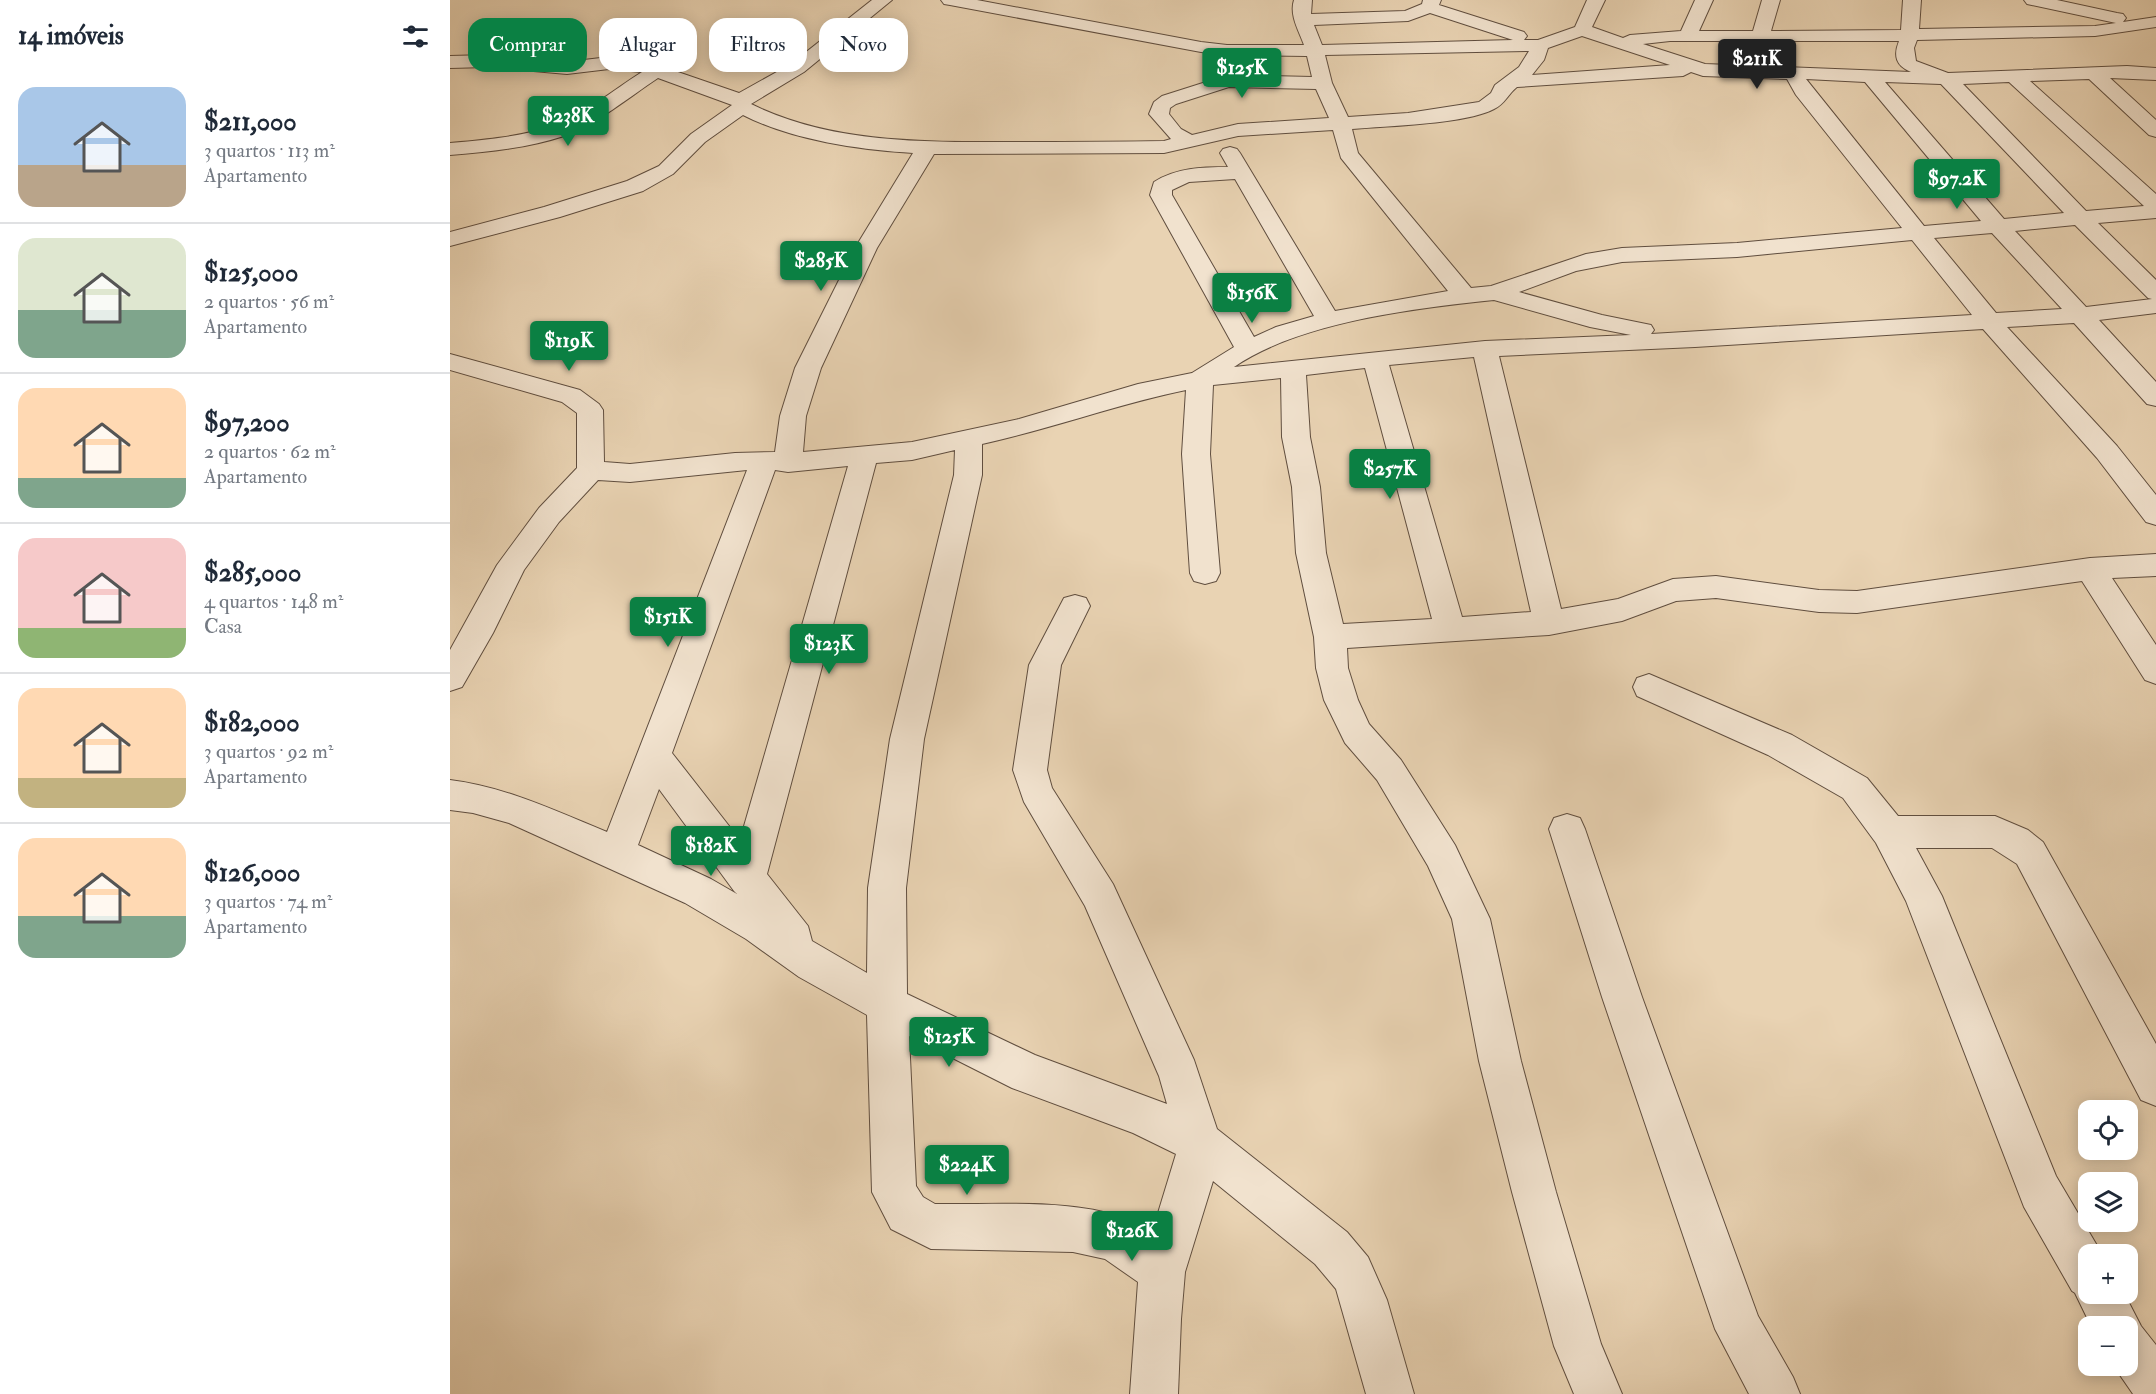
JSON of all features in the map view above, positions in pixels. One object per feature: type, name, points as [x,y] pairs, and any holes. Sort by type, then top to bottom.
[{"type":"street","points":[[450,239],[552,212],[645,182],[666,170],[698,138],[741,104],[797,69],[883,0]]},
{"type":"street","points":[[950,0],[1227,50],[1315,50],[1546,43],[1581,30],[1703,70]]},
{"type":"street","points":[[1581,30],[1596,0]]},
{"type":"street","points":[[1688,36],[1704,0]]},
{"type":"street","points":[[1761,36],[1771,0]]},
{"type":"street","points":[[1901,70],[1910,34],[1912,0]]},
{"type":"street","points":[[2033,0],[2145,16],[2156,22]]},
{"type":"street","points":[[1464,295],[1348,154],[1341,122],[1323,83],[1303,10],[1408,16],[1431,3],[1500,31],[1546,43]]},
{"type":"street","points":[[1620,41],[1688,36],[1813,37],[2095,31],[2114,30],[2145,16]]},
{"type":"street","points":[[2145,16],[2156,28]]},
{"type":"street","points":[[661,72],[741,104],[764,118],[835,138],[877,145],[927,148],[1164,147],[1218,133],[1341,122],[1408,119],[1461,112],[1486,106],[1500,96],[1502,88],[1528,70],[1546,43]]},
{"type":"street","points":[[450,62],[471,60],[567,68],[599,65]]},
{"type":"street","points":[[1511,82],[1589,78],[1653,71],[1703,70],[1870,76],[1901,70],[1946,79],[2127,72],[2156,74]]},
{"type":"street","points":[[450,150],[496,145],[558,131],[588,115],[653,72]]},
{"type":"street","points":[[1793,73],[1803,91],[2031,370],[2107,452],[2156,515]]},
{"type":"street","points":[[2093,73],[2156,130]]},
{"type":"street","points":[[2012,75],[2156,205]]},
{"type":"street","points":[[1870,76],[1905,121],[1999,227],[2156,398]]},
{"type":"street","points":[[1946,79],[1978,109],[2156,293]]},
{"type":"street","points":[[1189,141],[1174,133],[1159,114],[1161,106],[1168,100],[1228,81],[1323,83]]},
{"type":"street","points":[[1218,133],[1328,320]]},
{"type":"street","points":[[617,852],[718,590],[777,462],[808,368],[866,248],[927,148]]},
{"type":"street","points":[[1242,173],[1184,176],[1170,180],[1162,187],[1161,195],[1248,349]]},
{"type":"street","points":[[1200,379],[1229,358],[1285,332],[1328,320],[1464,295],[1495,293],[1568,266],[1622,255],[1737,250],[2156,211]]},
{"type":"street","points":[[1495,293],[1599,322],[1695,340]]},
{"type":"street","points":[[591,470],[630,473],[864,458],[912,452],[1022,427],[1147,390],[1200,379],[1375,358],[1485,349],[1695,340],[2079,315],[2156,306]]},
{"type":"street","points":[[1485,349],[1549,623]]},
{"type":"street","points":[[1375,358],[1450,629]]},
{"type":"street","points":[[450,362],[571,396],[590,410],[592,425],[589,451],[591,470],[549,515],[512,565],[477,633],[450,678]]},
{"type":"street","points":[[1293,369],[1296,437],[1306,487],[1311,553],[1330,637],[1332,668],[1338,689],[1357,732],[1389,770],[1442,856],[1471,919],[1500,1061],[1534,1192],[1578,1346],[1599,1394]]},
{"type":"street","points":[[1200,379],[1196,454],[1205,573]]},
{"type":"street","points":[[969,439],[968,475],[907,740],[887,888],[887,1005],[894,1192],[907,1213],[931,1226],[1072,1229],[1115,1238],[1162,1272]]},
{"type":"street","points":[[747,879],[864,458]]},
{"type":"street","points":[[1330,637],[1549,623],[1622,610],[1673,590],[1716,587],[1819,601],[1857,602],[2090,569],[2156,565]]},
{"type":"street","points":[[2090,569],[2156,671]]},
{"type":"street","points":[[1075,606],[1045,665],[1030,770],[1036,792],[1100,896],[1179,1075],[1200,1143],[1189,1189],[1162,1272],[1157,1319],[1154,1394]]},
{"type":"street","points":[[1648,687],[1780,745],[1855,788],[1889,832],[1923,896],[2040,1191],[2078,1258]]},
{"type":"street","points":[[653,755],[813,964]]},
{"type":"street","points":[[450,795],[473,798],[516,810],[617,852],[698,891],[760,927],[813,964],[887,1005],[1027,1073],[1143,1115],[1200,1143],[1331,1248],[1352,1274],[1364,1300],[1390,1394]]},
{"type":"street","points":[[1567,829],[1622,997],[1739,1329],[1776,1394]]},
{"type":"street","points":[[1889,832],[1995,832],[2015,841],[2030,853],[2156,1085]]},
{"type":"street","points":[[2138,1362],[2156,1384]]}]
